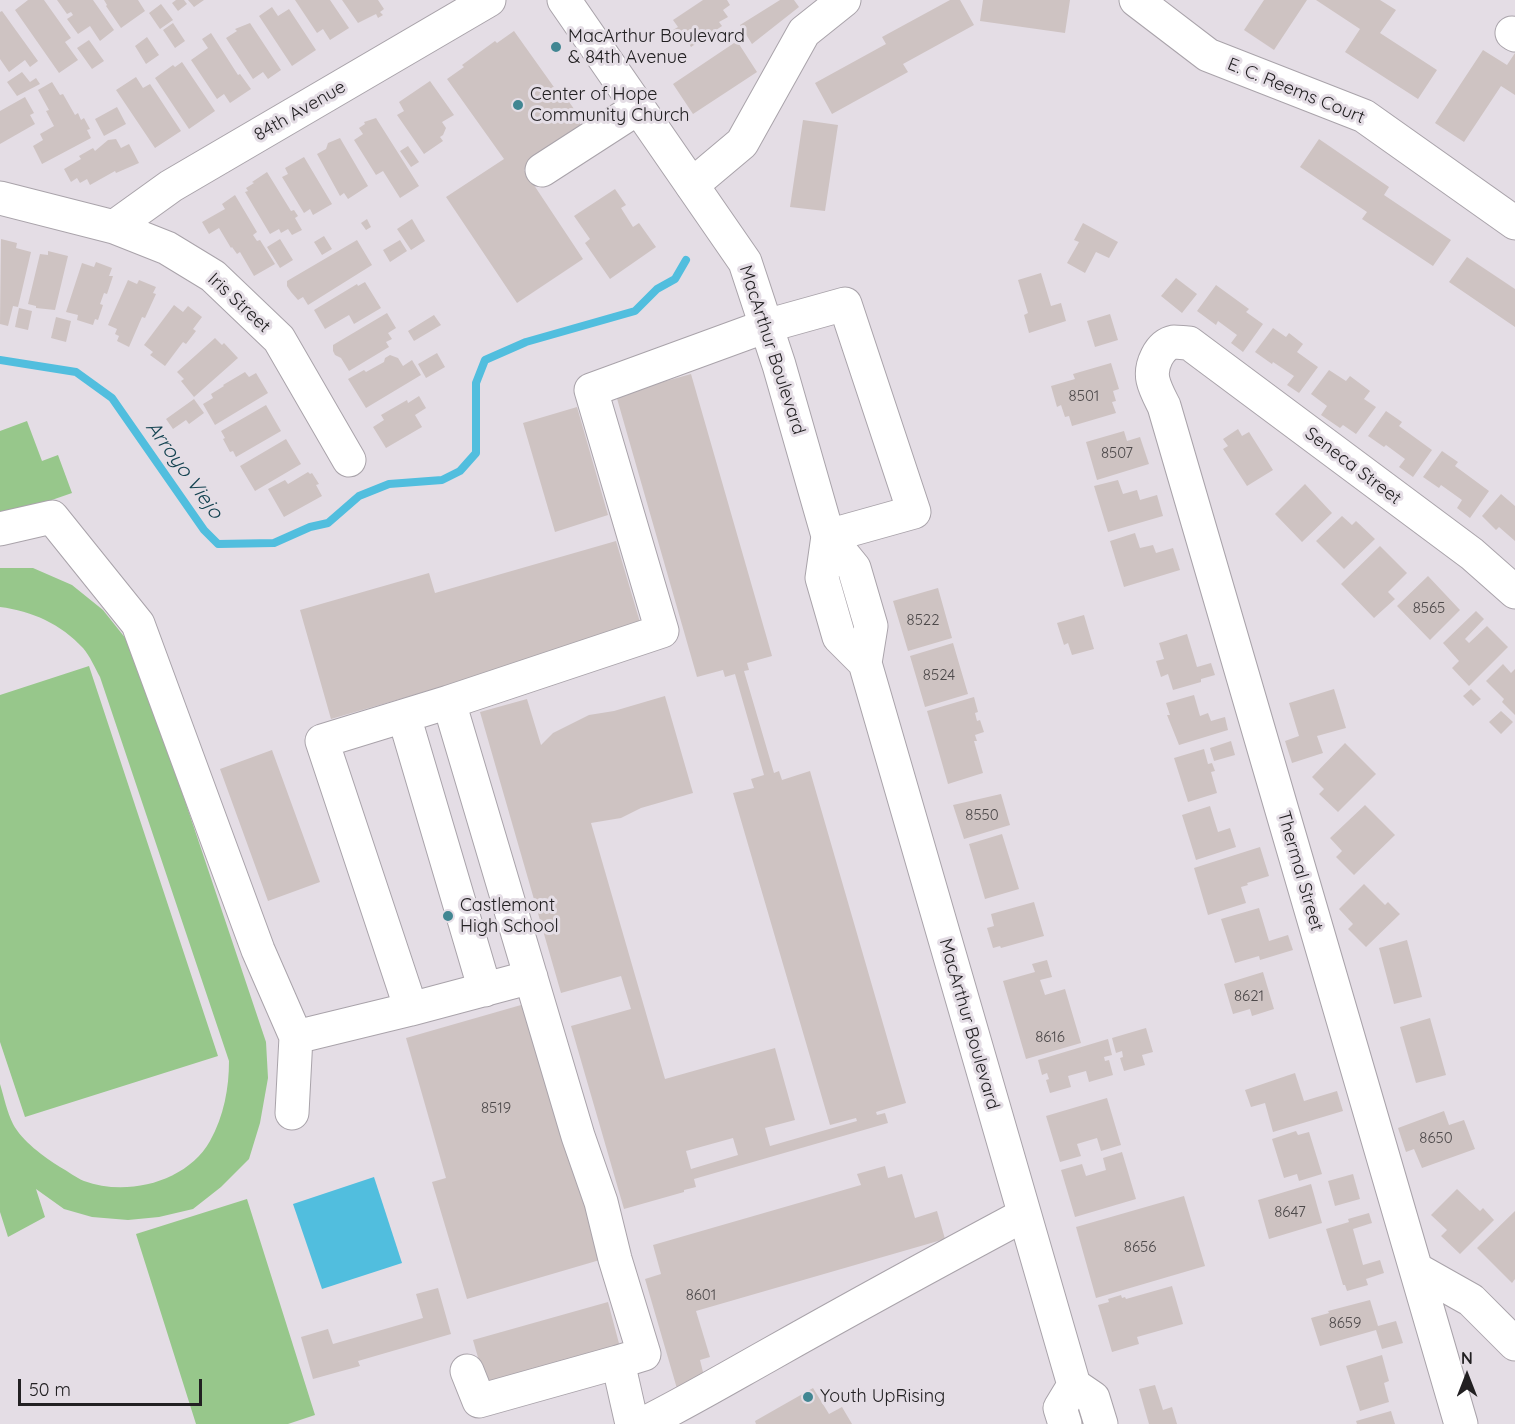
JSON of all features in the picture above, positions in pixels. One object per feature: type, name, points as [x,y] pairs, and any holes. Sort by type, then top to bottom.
[{"type":"street","name":"84th Avenue","points":[[114,227],[171,186],[489,0]]},
{"type":"street","name":"MacArthur Boulevard","points":[[564,0],[745,262],[828,536],[822,578],[839,637],[865,663],[1074,1385]]},
{"type":"street","points":[[692,185],[742,142],[804,32],[844,0]]},
{"type":"street","name":"E. C. Reems Court","points":[[1136,0],[1208,55],[1364,116],[1515,223]]},
{"type":"street","points":[[543,170],[638,108]]},
{"type":"street","name":"Iris Street","points":[[0,198],[114,227],[167,248],[213,276],[279,339],[349,460]]},
{"type":"street","points":[[411,1009],[322,741],[449,702],[662,631],[591,390],[766,326],[845,304],[914,512],[828,536]]},
{"type":"street","name":"Thermal Street","points":[[1189,343],[1172,342],[1163,348],[1153,367],[1152,377],[1164,406],[1461,1424]]},
{"type":"street","name":"Seneca Street","points":[[1189,343],[1472,554],[1515,592]]},
{"type":"street","points":[[0,529],[52,517],[138,624],[258,950],[296,1037],[292,1113]]},
{"type":"street","points":[[449,702],[578,1136],[602,1202],[615,1259],[644,1354],[479,1401],[467,1371]]},
{"type":"street","points":[[404,716],[485,990]]},
{"type":"street","points":[[296,1037],[531,977]]},
{"type":"street","points":[[643,1424],[1024,1215]]},
{"type":"street","points":[[1416,1269],[1471,1300],[1515,1344]]},
{"type":"street","points":[[618,1362],[632,1424]]},
{"type":"street","points":[[1065,1424],[1060,1407],[1074,1385],[1093,1398],[1101,1424]]},
{"type":"green space","points":[[27,421],[42,461],[58,455],[72,493],[0,518],[0,431]]},
{"type":"green space","points":[[0,568],[33,568],[72,585],[103,610],[134,649],[266,1042],[268,1078],[260,1123],[249,1159],[221,1187],[193,1209],[159,1217],[128,1220],[92,1217],[64,1209],[36,1189],[45,1217],[8,1237],[0,1212],[0,1084],[13,1124],[40,1153],[84,1181],[101,1186],[137,1186],[171,1176],[187,1167],[200,1155],[210,1141],[222,1112],[227,1092],[229,1061],[100,677],[86,651],[65,632],[35,615],[0,607]]},
{"type":"green space","points":[[89,666],[218,1056],[25,1117],[0,1042],[0,695]]},
{"type":"green space","points":[[247,1199],[315,1415],[288,1424],[196,1424],[136,1234]]},
{"type":"water","points":[[374,1177],[402,1263],[322,1289],[293,1204]]},
{"type":"building","points":[[28,0],[44,0],[71,38],[65,42],[78,60],[59,73],[15,10]]},
{"type":"building","points":[[57,0],[93,0],[114,30],[100,41],[90,26],[78,34],[67,19],[73,15],[71,12],[67,14]]},
{"type":"building","points":[[104,0],[138,0],[145,11],[121,28]]},
{"type":"building","points":[[176,0],[184,0],[187,4],[178,11],[172,3]]},
{"type":"building","points":[[188,0],[204,0],[194,7]]},
{"type":"building","points":[[295,0],[330,0],[349,28],[330,40],[323,29],[317,33]]},
{"type":"building","points":[[342,0],[378,0],[384,9],[380,12],[383,15],[378,18],[376,14],[358,23]]},
{"type":"building","points":[[703,0],[727,0],[730,5],[723,10],[728,17],[719,22],[722,26],[691,47],[687,40],[682,43],[673,30],[678,27],[673,20]]},
{"type":"building","points":[[780,0],[794,0],[799,7],[752,44],[740,25]]},
{"type":"building","points":[[950,0],[960,0],[974,25],[903,64],[908,72],[832,114],[815,83],[886,44],[882,37]]},
{"type":"building","points":[[983,0],[1070,0],[1065,33],[980,21]]},
{"type":"building","points":[[1264,0],[1307,0],[1274,50],[1244,30]]},
{"type":"building","points":[[1316,0],[1380,0],[1396,10],[1380,33],[1437,70],[1418,99],[1345,52],[1360,29]]},
{"type":"building","points":[[161,4],[173,20],[160,29],[149,13]]},
{"type":"building","points":[[272,7],[278,16],[289,9],[316,50],[292,66],[259,16]]},
{"type":"building","points":[[2,11],[38,61],[30,67],[25,60],[9,72],[0,59],[0,12]]},
{"type":"building","points":[[173,23],[185,41],[175,48],[163,30]]},
{"type":"building","points":[[250,23],[281,70],[268,79],[263,72],[253,79],[226,38],[237,31],[235,29]]},
{"type":"building","points":[[514,31],[561,97],[564,95],[577,113],[574,115],[583,128],[524,170],[583,259],[517,303],[446,197],[504,159],[447,79],[495,41],[497,43]]},
{"type":"building","points":[[211,33],[238,75],[240,74],[251,89],[230,103],[224,94],[217,99],[191,60],[208,48],[202,39]]},
{"type":"building","points":[[147,37],[159,55],[146,64],[135,46]]},
{"type":"building","points":[[89,40],[104,61],[92,69],[77,48]]},
{"type":"building","points":[[737,41],[757,72],[693,114],[673,84]]},
{"type":"building","points":[[1483,50],[1507,65],[1515,53],[1515,95],[1501,86],[1464,142],[1435,123]]},
{"type":"building","points":[[182,62],[215,111],[189,129],[155,78],[173,65],[175,67]]},
{"type":"building","points":[[22,72],[30,82],[36,78],[40,84],[17,96],[7,82]]},
{"type":"building","points":[[136,77],[143,88],[150,84],[181,131],[155,148],[116,90]]},
{"type":"building","points":[[430,81],[454,115],[442,122],[446,128],[440,137],[443,141],[424,154],[397,115],[404,111],[399,102]]},
{"type":"building","points":[[52,82],[60,95],[63,94],[75,115],[78,113],[81,120],[84,118],[90,129],[87,130],[91,138],[42,164],[33,146],[43,140],[40,134],[54,126],[46,111],[49,110],[38,90]]},
{"type":"building","points":[[25,97],[34,113],[30,115],[35,124],[0,144],[0,111]]},
{"type":"building","points":[[117,107],[126,124],[104,136],[95,119]]},
{"type":"building","points":[[376,118],[419,186],[400,198],[383,171],[376,175],[354,140],[363,134],[359,128],[365,124],[364,122]]},
{"type":"building","points":[[803,120],[838,125],[825,211],[790,207]]},
{"type":"building","points":[[340,138],[368,186],[348,199],[344,193],[340,196],[317,154],[326,149],[328,143]]},
{"type":"building","points":[[116,139],[121,148],[129,144],[139,163],[116,173],[115,171],[90,185],[87,179],[80,183],[77,178],[71,182],[64,169],[81,159],[79,156],[93,148],[95,151],[108,140]]},
{"type":"building","points":[[1319,139],[1389,187],[1384,195],[1451,240],[1433,266],[1362,219],[1367,212],[1300,167]]},
{"type":"building","points":[[408,146],[419,162],[411,167],[400,151]]},
{"type":"building","points":[[304,157],[332,204],[313,215],[310,209],[304,213],[282,177],[288,174],[285,168]]},
{"type":"building","points":[[267,172],[291,211],[294,210],[298,216],[295,218],[302,230],[292,235],[288,229],[281,233],[279,229],[270,234],[245,192],[248,191],[246,188],[254,183],[252,182]]},
{"type":"building","points":[[615,189],[626,205],[621,208],[633,227],[639,223],[656,247],[610,279],[585,243],[590,239],[574,216]]},
{"type":"building","points":[[235,195],[257,232],[253,235],[257,241],[260,240],[275,264],[254,276],[240,252],[237,254],[231,248],[219,228],[209,234],[202,222],[225,209],[222,204]]},
{"type":"building","points":[[367,219],[371,227],[366,230],[361,223]]},
{"type":"building","points":[[412,219],[425,241],[411,250],[397,229]]},
{"type":"building","points":[[1083,223],[1118,242],[1109,258],[1096,252],[1085,273],[1067,263],[1079,242],[1074,240]]},
{"type":"building","points":[[324,236],[332,249],[322,255],[314,242]]},
{"type":"building","points":[[1,239],[17,243],[16,248],[31,252],[18,307],[13,306],[8,326],[0,324]]},
{"type":"building","points":[[280,239],[293,260],[280,268],[267,247]]},
{"type":"building","points":[[357,240],[372,265],[308,305],[303,297],[298,300],[287,286],[287,281]]},
{"type":"building","points":[[400,240],[407,251],[390,262],[383,250]]},
{"type":"building","points":[[48,251],[68,256],[55,310],[36,308],[28,304],[40,254],[48,255]]},
{"type":"building","points":[[1467,257],[1515,289],[1515,327],[1449,282]]},
{"type":"building","points":[[96,262],[112,268],[109,276],[113,276],[107,294],[104,293],[100,304],[103,305],[98,320],[95,319],[93,325],[77,320],[78,315],[66,312],[82,263],[94,267]]},
{"type":"building","points":[[1041,273],[1051,306],[1061,303],[1066,321],[1029,333],[1024,315],[1028,313],[1018,280]]},
{"type":"building","points":[[1176,278],[1197,294],[1182,313],[1161,296]]},
{"type":"building","points":[[128,280],[137,284],[139,280],[156,287],[153,293],[156,294],[145,318],[142,317],[129,347],[117,341],[119,336],[115,334],[117,329],[108,325]]},
{"type":"building","points":[[365,282],[381,308],[354,324],[349,315],[325,329],[314,310],[357,284],[358,286]]},
{"type":"building","points":[[1216,285],[1249,309],[1246,312],[1263,324],[1243,352],[1231,343],[1237,335],[1218,321],[1216,325],[1197,311]]},
{"type":"building","points":[[174,305],[183,312],[188,306],[202,317],[193,329],[196,331],[186,344],[183,342],[165,366],[150,355],[153,352],[144,345]]},
{"type":"building","points":[[19,308],[32,311],[28,330],[15,327]]},
{"type":"building","points":[[387,313],[396,328],[388,333],[392,339],[386,342],[389,347],[349,371],[341,358],[335,355],[333,345]]},
{"type":"building","points":[[1110,314],[1118,340],[1095,347],[1087,321]]},
{"type":"building","points":[[434,315],[441,325],[414,341],[408,331]]},
{"type":"building","points":[[56,317],[71,321],[66,342],[51,338]]},
{"type":"building","points":[[1273,328],[1286,337],[1289,333],[1303,344],[1297,352],[1318,367],[1299,393],[1287,385],[1294,376],[1255,352]]},
{"type":"building","points":[[215,338],[222,345],[224,343],[238,358],[194,397],[181,381],[184,379],[177,372]]},
{"type":"building","points":[[437,353],[445,367],[426,378],[418,364]]},
{"type":"building","points":[[390,355],[398,358],[403,366],[412,360],[421,375],[366,408],[348,379],[384,362],[385,358]]},
{"type":"building","points":[[1111,363],[1119,389],[1113,391],[1116,401],[1112,402],[1116,413],[1072,426],[1069,416],[1065,417],[1061,405],[1057,407],[1051,386],[1075,379],[1073,374]]},
{"type":"building","points":[[1329,370],[1346,381],[1350,376],[1370,391],[1364,399],[1376,407],[1356,434],[1343,425],[1340,428],[1321,415],[1327,406],[1311,394]]},
{"type":"building","points":[[245,372],[249,377],[256,373],[268,393],[215,425],[203,404],[213,398],[211,394]]},
{"type":"building","points":[[691,374],[772,656],[747,663],[749,670],[744,671],[774,773],[779,771],[782,780],[810,771],[906,1103],[876,1112],[877,1115],[885,1113],[888,1123],[694,1179],[696,1187],[624,1209],[571,1026],[631,1009],[621,976],[561,993],[480,712],[527,699],[541,745],[553,733],[589,715],[614,711],[665,696],[693,793],[641,808],[621,818],[591,823],[665,1079],[775,1048],[795,1120],[765,1128],[770,1146],[857,1121],[856,1118],[830,1125],[733,793],[754,788],[751,779],[764,775],[735,674],[725,677],[723,670],[697,677],[616,395]],"holes":[[[733,1138],[738,1155],[691,1169],[686,1151]]]},
{"type":"building","points":[[419,396],[426,408],[415,415],[422,427],[386,448],[373,427],[384,420],[381,415]]},
{"type":"building","points":[[194,399],[204,413],[189,424],[186,420],[173,429],[166,419]]},
{"type":"building","points":[[266,405],[281,431],[236,457],[233,451],[230,452],[221,431]]},
{"type":"building","points":[[577,407],[608,515],[555,532],[523,423]]},
{"type":"building","points":[[1386,411],[1402,422],[1399,426],[1432,450],[1413,477],[1399,467],[1405,459],[1386,445],[1384,447],[1368,436]]},
{"type":"building","points":[[1238,429],[1242,436],[1249,432],[1273,470],[1247,486],[1223,449],[1228,446],[1223,439]]},
{"type":"building","points":[[1124,431],[1127,441],[1140,437],[1149,464],[1097,480],[1086,442]]},
{"type":"building","points":[[286,439],[301,464],[255,491],[240,466]]},
{"type":"building","points":[[1442,451],[1458,462],[1455,466],[1489,491],[1470,518],[1457,508],[1462,500],[1441,485],[1439,488],[1423,477]]},
{"type":"building","points":[[308,472],[312,473],[319,484],[316,485],[322,496],[284,517],[268,489],[285,480],[288,484]]},
{"type":"building","points":[[1118,480],[1123,494],[1137,490],[1140,500],[1157,495],[1163,516],[1108,532],[1094,486]]},
{"type":"building","points":[[1305,484],[1332,513],[1302,542],[1275,514]]},
{"type":"building","points":[[1501,494],[1515,506],[1515,541],[1499,527],[1496,530],[1482,516]]},
{"type":"building","points":[[1342,516],[1352,525],[1356,521],[1375,539],[1344,569],[1316,541]]},
{"type":"building","points":[[1135,533],[1140,548],[1153,545],[1156,553],[1173,548],[1180,570],[1124,587],[1110,541]]},
{"type":"building","points":[[616,541],[642,629],[331,719],[300,610],[429,573],[435,593]]},
{"type":"building","points":[[1380,546],[1407,573],[1388,592],[1395,599],[1374,618],[1341,584]]},
{"type":"building","points":[[1428,576],[1460,610],[1430,640],[1397,606]]},
{"type":"building","points":[[938,588],[952,638],[908,651],[893,601]]},
{"type":"building","points":[[1476,611],[1484,619],[1465,639],[1469,643],[1487,626],[1508,647],[1469,686],[1452,668],[1459,661],[1443,643]]},
{"type":"building","points":[[1084,615],[1094,649],[1072,655],[1068,643],[1064,645],[1057,623]]},
{"type":"building","points":[[1187,634],[1197,667],[1211,663],[1215,675],[1201,679],[1201,682],[1173,690],[1168,674],[1161,677],[1156,661],[1164,659],[1159,643]]},
{"type":"building","points":[[953,643],[968,694],[925,707],[910,656]]},
{"type":"building","points":[[1503,664],[1511,673],[1515,669],[1515,715],[1502,702],[1504,699],[1486,681]]},
{"type":"building","points":[[1334,689],[1346,728],[1317,736],[1323,753],[1292,763],[1285,741],[1299,736],[1289,703]]},
{"type":"building","points":[[1471,689],[1481,699],[1473,706],[1463,696]]},
{"type":"building","points":[[1194,695],[1200,716],[1208,713],[1211,721],[1225,717],[1228,730],[1179,745],[1167,715],[1170,715],[1166,703]]},
{"type":"building","points":[[974,697],[978,712],[975,713],[977,721],[980,720],[984,732],[975,735],[977,741],[974,741],[983,773],[948,784],[927,711]]},
{"type":"building","points":[[1501,711],[1513,722],[1501,734],[1489,722]]},
{"type":"building","points":[[1231,741],[1235,755],[1214,761],[1210,748]]},
{"type":"building","points":[[1345,743],[1376,774],[1338,812],[1319,794],[1324,789],[1312,777]]},
{"type":"building","points":[[1204,749],[1208,764],[1212,763],[1215,771],[1211,772],[1217,793],[1188,802],[1174,758]]},
{"type":"building","points":[[272,750],[320,882],[268,901],[220,769]]},
{"type":"building","points":[[1001,794],[1010,825],[964,839],[953,805]]},
{"type":"building","points":[[1365,805],[1395,835],[1354,875],[1336,857],[1342,851],[1330,838]]},
{"type":"building","points":[[1210,806],[1218,832],[1230,828],[1236,847],[1196,860],[1182,815]]},
{"type":"building","points":[[1002,834],[1019,889],[985,899],[969,844]]},
{"type":"building","points":[[1260,847],[1269,876],[1241,887],[1246,903],[1208,915],[1194,868]]},
{"type":"building","points":[[1364,884],[1385,905],[1388,902],[1400,914],[1366,947],[1348,929],[1353,924],[1339,909]]},
{"type":"building","points":[[1034,902],[1044,936],[1001,948],[1000,946],[993,948],[987,928],[994,926],[991,914]]},
{"type":"building","points":[[1259,908],[1269,941],[1288,935],[1293,950],[1260,960],[1259,956],[1235,963],[1221,919]]},
{"type":"building","points":[[1407,940],[1422,997],[1394,1004],[1379,948]]},
{"type":"building","points":[[1047,960],[1052,977],[1040,980],[1045,995],[1065,989],[1081,1043],[1026,1059],[1003,981],[1035,972],[1032,964]]},
{"type":"building","points":[[1263,972],[1274,1009],[1252,1016],[1250,1009],[1233,1014],[1224,984]]},
{"type":"building","points":[[535,1001],[610,1257],[467,1299],[432,1182],[446,1178],[406,1038]]},
{"type":"building","points":[[1430,1018],[1446,1075],[1416,1083],[1400,1027]]},
{"type":"building","points":[[1146,1028],[1153,1052],[1142,1055],[1145,1065],[1124,1071],[1120,1058],[1123,1057],[1122,1051],[1116,1053],[1112,1038]]},
{"type":"building","points":[[1108,1039],[1112,1055],[1104,1057],[1105,1061],[1109,1060],[1113,1075],[1089,1082],[1086,1071],[1068,1076],[1071,1087],[1050,1093],[1046,1080],[1049,1079],[1047,1073],[1042,1075],[1038,1060]]},
{"type":"building","points":[[1295,1073],[1304,1101],[1337,1091],[1343,1111],[1273,1132],[1265,1103],[1251,1107],[1245,1090]]},
{"type":"building","points":[[1107,1098],[1121,1145],[1101,1151],[1097,1138],[1077,1144],[1081,1156],[1060,1162],[1046,1116]]},
{"type":"building","points":[[1444,1111],[1449,1125],[1464,1120],[1475,1149],[1422,1168],[1414,1149],[1406,1152],[1398,1128]]},
{"type":"building","points":[[1296,1131],[1298,1135],[1309,1132],[1322,1174],[1299,1181],[1297,1174],[1284,1178],[1272,1139]]},
{"type":"building","points":[[1122,1152],[1136,1199],[1075,1217],[1061,1170],[1082,1164],[1086,1176],[1106,1170],[1103,1158]]},
{"type":"building","points":[[885,1166],[888,1178],[902,1174],[915,1218],[937,1211],[945,1239],[696,1311],[710,1357],[700,1360],[706,1384],[678,1392],[645,1279],[661,1274],[653,1245],[861,1185],[857,1174]]},
{"type":"building","points":[[1353,1174],[1360,1199],[1335,1206],[1328,1181]]},
{"type":"building","points":[[1311,1184],[1322,1223],[1269,1239],[1258,1200]]},
{"type":"building","points":[[1457,1189],[1480,1211],[1483,1208],[1494,1220],[1460,1254],[1441,1236],[1447,1230],[1431,1215]]},
{"type":"building","points":[[1184,1196],[1205,1266],[1096,1298],[1076,1227]]},
{"type":"building","points":[[1515,1211],[1515,1279],[1512,1283],[1477,1248]]},
{"type":"building","points":[[1369,1213],[1372,1223],[1353,1229],[1363,1265],[1380,1260],[1384,1273],[1366,1279],[1368,1285],[1347,1291],[1343,1285],[1326,1229]]},
{"type":"building","points":[[1172,1286],[1183,1324],[1137,1337],[1139,1344],[1112,1352],[1098,1305],[1121,1295],[1126,1299]]},
{"type":"building","points":[[438,1288],[451,1334],[358,1361],[360,1366],[313,1379],[301,1337],[328,1329],[333,1344],[423,1318],[416,1294]]},
{"type":"building","points":[[1370,1300],[1378,1326],[1396,1321],[1403,1343],[1382,1349],[1376,1330],[1320,1346],[1311,1318]]},
{"type":"building","points":[[608,1302],[621,1351],[487,1389],[473,1340]]},
{"type":"building","points":[[1382,1355],[1389,1381],[1384,1383],[1389,1402],[1360,1411],[1346,1366]]},
{"type":"building","points":[[1155,1385],[1163,1410],[1172,1407],[1177,1424],[1149,1424],[1139,1389]]},
{"type":"building","name":"Youth UpRising","points":[[813,1388],[829,1414],[842,1407],[852,1424],[756,1424],[755,1421]]},
{"type":"building","points":[[1391,1411],[1395,1424],[1357,1424],[1356,1421]]},
{"type":"waterway","name":"Arroyo Viejo","points":[[0,360],[76,372],[112,398],[204,530],[218,544],[274,543],[310,527],[328,523],[359,496],[389,484],[442,480],[460,471],[476,453],[476,383],[485,360],[526,342],[635,311],[657,289],[675,279],[686,260]]},
{"type":"place","name":"MacArthur Boulevard & 84th Avenue","points":[[556,47]]},
{"type":"place","name":"Center of Hope Community Church","points":[[518,105]]},
{"type":"place","name":"Castlemont High School","points":[[448,916]]},
{"type":"place","name":"Youth UpRising","points":[[808,1397]]}]
